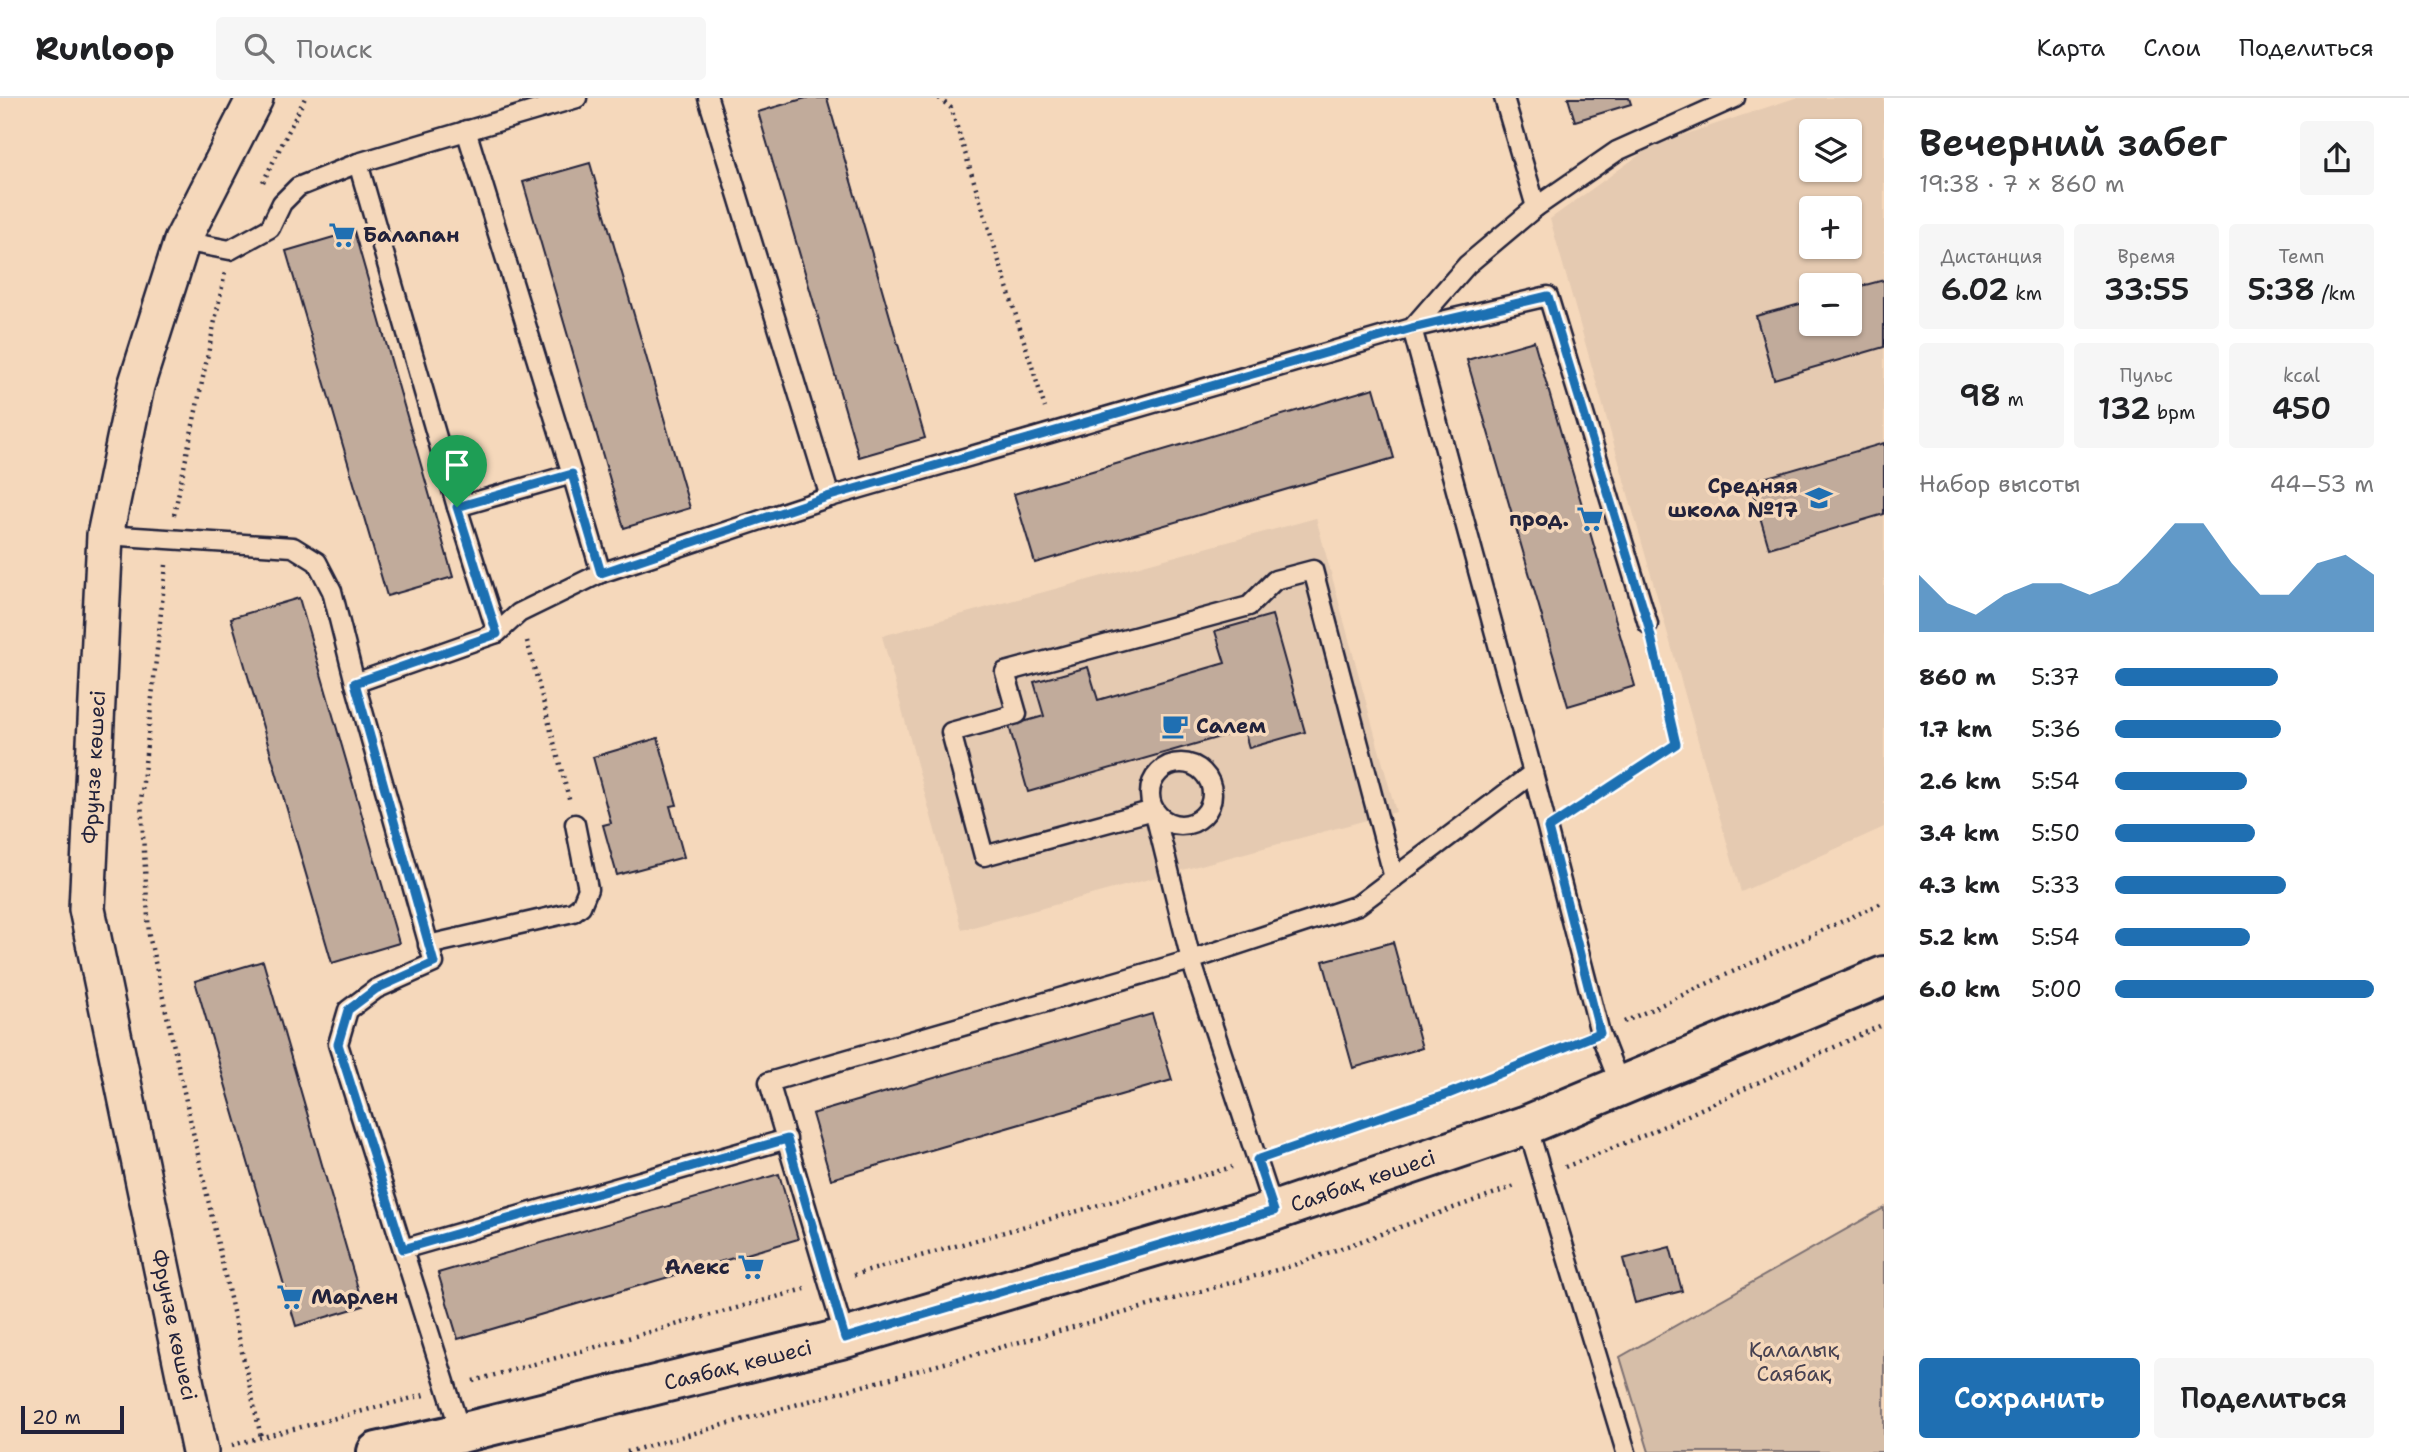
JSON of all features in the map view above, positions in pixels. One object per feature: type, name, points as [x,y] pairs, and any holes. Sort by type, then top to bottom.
[{"type":"street","name":"Фрунзе көшесі","points":[[213,1449],[87,909],[105,535],[136,386],[182,241],[255,98]]},
{"type":"street","name":"Саябақ көшесі","points":[[377,1452],[845,1338],[1274,1211],[1527,1125],[1884,976]]},
{"type":"lane","points":[[182,241],[230,250],[270,228],[282,203],[298,187],[358,163],[577,98]]},
{"type":"lane","points":[[708,98],[830,496]]},
{"type":"lane","points":[[1504,98],[1536,207]]},
{"type":"lane","points":[[1412,328],[1467,265],[1536,207],[1617,151],[1735,98]]},
{"type":"lane","points":[[466,130],[601,573]]},
{"type":"lane","points":[[358,163],[457,507],[497,634]]},
{"type":"lane","points":[[355,683],[497,634],[519,613],[601,573],[830,496],[1412,328],[1548,296],[1648,624]]},
{"type":"lane","points":[[1412,328],[1548,828],[1600,1033],[1620,1085]]},
{"type":"lane","points":[[457,507],[572,474]]},
{"type":"lane","points":[[105,535],[293,547],[317,562],[332,591],[355,683],[434,963],[376,989],[348,1010],[338,1044],[461,1433]]},
{"type":"lane","points":[[1274,1211],[1191,960],[1154,810],[984,856],[951,732],[1017,714],[1005,672],[1249,606],[1275,580],[1313,570],[1394,877]]},
{"type":"lane","points":[[845,1338],[769,1082],[1191,960],[1358,905],[1533,773]]},
{"type":"lane","points":[[428,945],[573,912],[582,906],[589,889],[575,824]]},
{"type":"lane","points":[[1527,1125],[1626,1452]]},
{"type":"lane","points":[[403,1249],[787,1139]]},
{"type":"path","points":[[258,191],[304,98]]},
{"type":"path","points":[[939,98],[951,108],[1053,432]]},
{"type":"path","points":[[230,250],[169,538],[141,801],[149,935],[261,1437]]},
{"type":"path","points":[[519,613],[575,824]]},
{"type":"path","points":[[1548,828],[1676,744],[1648,624]]},
{"type":"path","points":[[213,1449],[447,1389],[1257,1160],[1448,1094],[1600,1033],[1884,902]]},
{"type":"path","points":[[627,1452],[1291,1266],[1542,1176],[1645,1135],[1884,1024]]},
{"type":"shaded area","points":[[1795,98],[1884,98],[1884,827],[1741,892],[1550,219],[1653,145]]},
{"type":"shaded area","points":[[1316,518],[1396,812],[962,930],[882,636]]},
{"type":"green space","name":"Қалалық Саябақ","points":[[1884,1208],[1884,1452],[1649,1452],[1620,1357]]},
{"type":"building","points":[[806,98],[827,98],[925,438],[859,457],[758,112]]},
{"type":"building","points":[[1568,98],[1629,98],[1631,104],[1575,121]]},
{"type":"building","points":[[590,163],[690,508],[624,528],[523,182]]},
{"type":"building","points":[[354,231],[453,577],[387,596],[286,251]]},
{"type":"building","points":[[1884,280],[1884,347],[1774,379],[1756,316],[1799,304],[1799,336],[1862,336],[1862,286]]},
{"type":"building","points":[[1534,341],[1635,686],[1568,706],[1467,360]]},
{"type":"building","points":[[1374,388],[1394,458],[1035,563],[1014,494]]},
{"type":"building","name":"Средняя школа №17","points":[[1884,443],[1884,514],[1769,548],[1750,482]]},
{"type":"building","points":[[299,598],[399,943],[332,963],[231,618]]},
{"type":"building","points":[[1272,615],[1305,732],[1249,748],[1244,730],[1028,792],[1009,726],[1044,716],[1034,682],[1088,667],[1098,700],[1225,663],[1215,631]]},
{"type":"building","points":[[658,738],[677,805],[670,806],[684,857],[617,875],[603,825],[611,823],[593,757]]},
{"type":"building","points":[[1393,942],[1422,1048],[1353,1068],[1323,961]]},
{"type":"building","points":[[263,961],[363,1306],[296,1326],[195,981]]},
{"type":"building","points":[[1152,1014],[1172,1080],[831,1179],[812,1114]]},
{"type":"building","points":[[779,1174],[798,1239],[458,1339],[438,1273]]},
{"type":"building","points":[[1670,1247],[1682,1291],[1635,1303],[1623,1259]]},
{"type":"place","name":"Балапан","points":[[342,235]]},
{"type":"place","name":"Средняя школа №17","points":[[1819,498]]},
{"type":"place","name":"прод.","points":[[1590,519]]},
{"type":"place","name":"Салем","points":[[1175,726]]},
{"type":"place","name":"Алекс","points":[[751,1267]]},
{"type":"place","name":"Марлен","points":[[290,1297]]},
{"type":"route","points":[[1548,296],[1648,624],[1676,744],[1548,828],[1600,1033],[1448,1094],[1257,1160],[1274,1211],[845,1338],[787,1139],[403,1249],[338,1044],[348,1010],[376,989],[434,963],[355,683],[497,634],[457,507],[572,474],[601,573],[830,496],[1412,328],[1548,296]]}]
